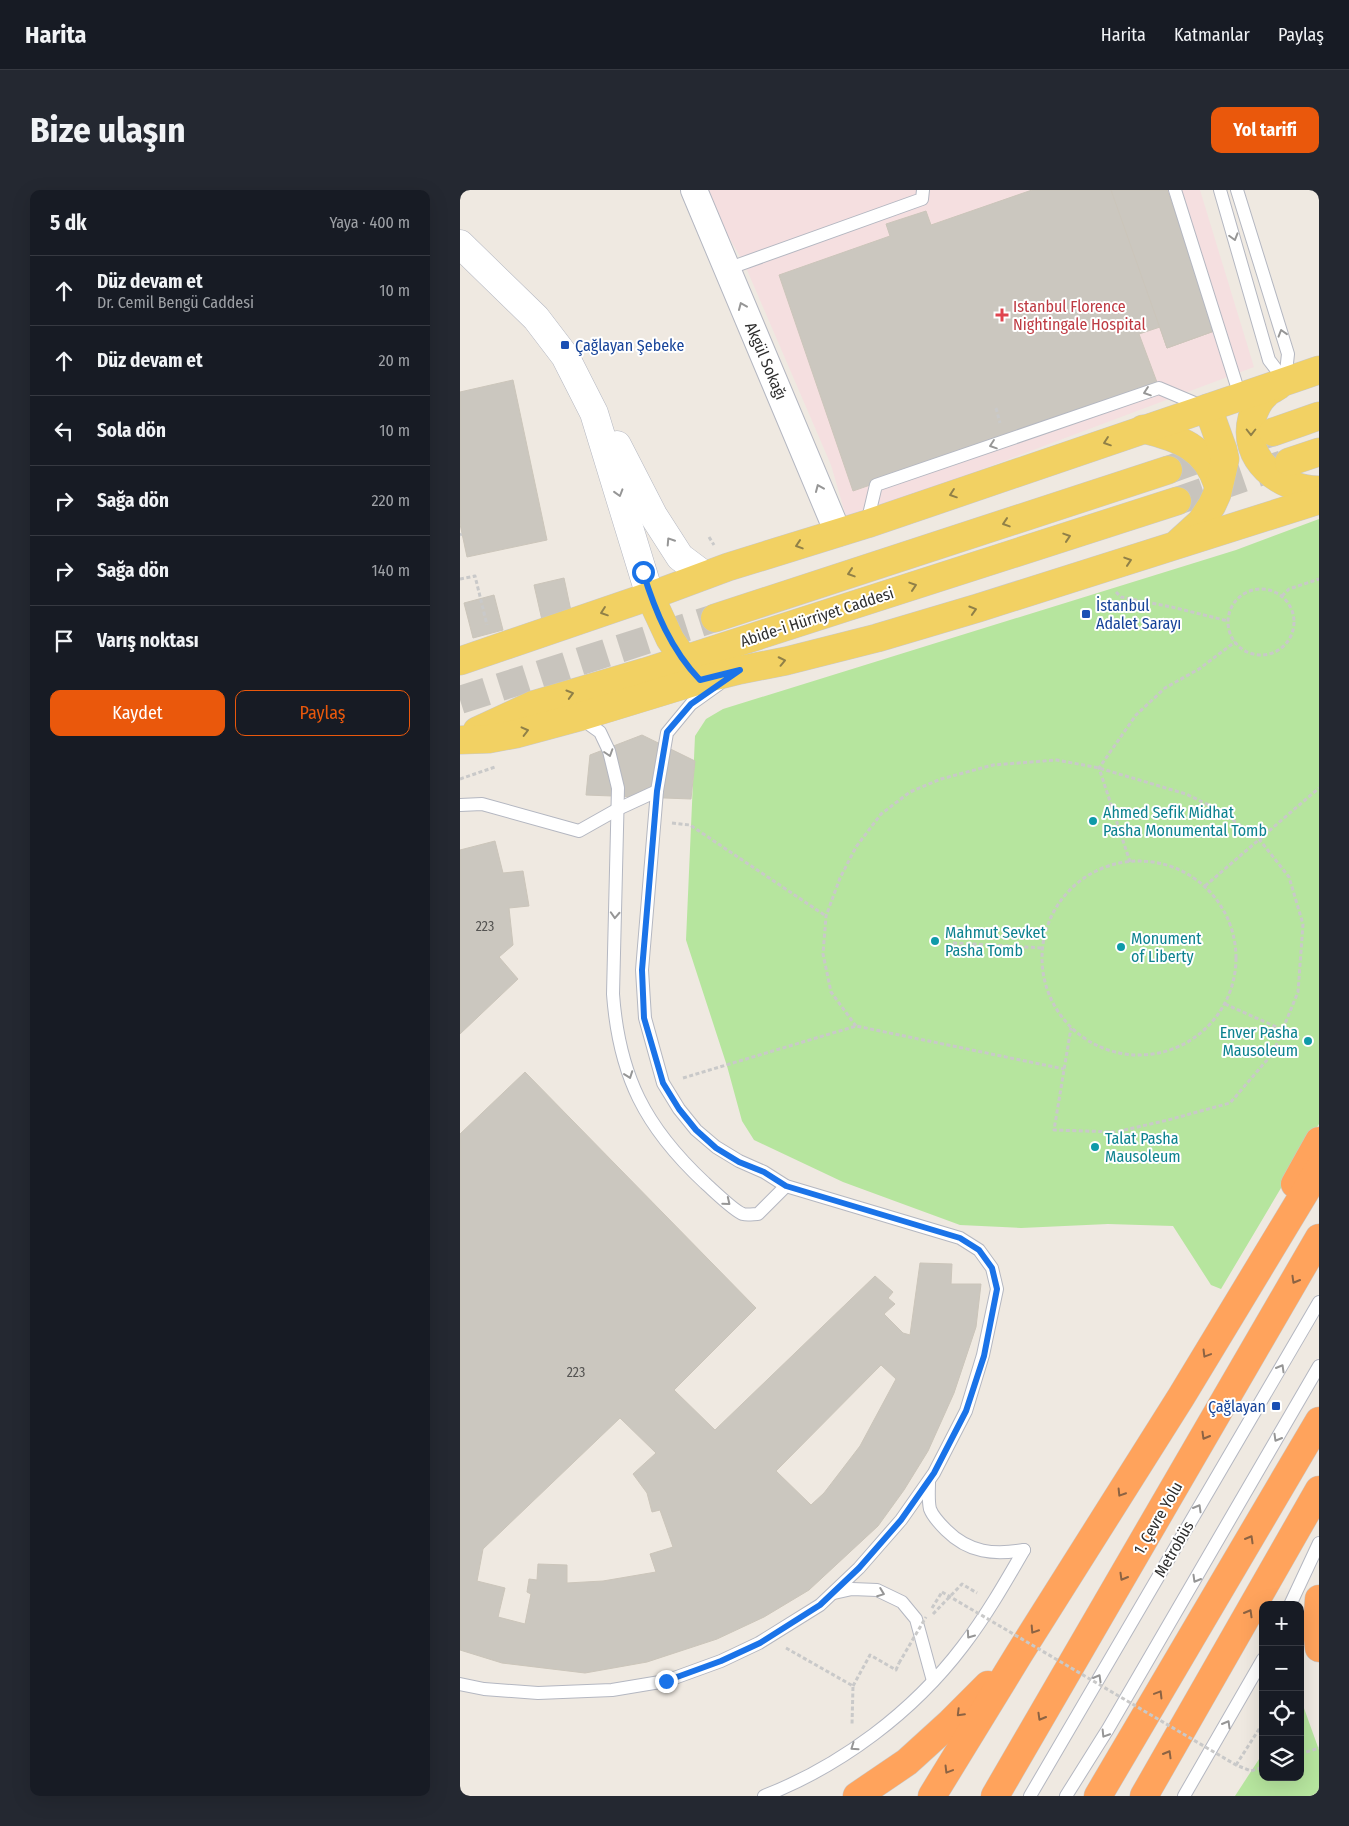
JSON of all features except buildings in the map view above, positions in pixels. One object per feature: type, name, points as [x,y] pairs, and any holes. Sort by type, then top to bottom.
[{"type":"highway","points":[[1231,1312],[1251,1264],[1319,1141]]},
{"type":"highway","points":[[932,1796],[1181,1397],[1319,1169]]},
{"type":"highway","name":"1. Çevre Yolu","points":[[995,1796],[1319,1238]]},
{"type":"highway","points":[[1098,1796],[1319,1421]]},
{"type":"highway","points":[[1144,1796],[1319,1490]]},
{"type":"highway","points":[[1319,1599],[1317,1630],[1319,1648]]},
{"type":"highway","points":[[857,1796],[907,1762],[951,1722],[1019,1654]]},
{"type":"main road","points":[[460,661],[650,596],[704,575],[867,524],[1319,370]]},
{"type":"main road","points":[[1285,381],[1264,395],[1253,412],[1249,430],[1252,446],[1258,460],[1273,476],[1292,484],[1319,490]]},
{"type":"main road","points":[[1173,546],[1201,522],[1212,506],[1217,494],[1225,459],[1218,433],[1208,408]]},
{"type":"main road","points":[[1272,432],[1319,416]]},
{"type":"main road","points":[[1143,429],[1182,440],[1192,447],[1209,465],[1218,485]]},
{"type":"main road","points":[[1289,462],[1319,452]]},
{"type":"main road","name":"Abide-i Hürriyet Caddesi","points":[[715,618],[1168,470]]},
{"type":"main road","points":[[460,739],[489,739],[579,718],[692,670],[740,670],[786,661],[877,638],[1319,500]]},
{"type":"main road","name":"Abide-i Hürriyet Caddesi","points":[[460,739],[533,705],[692,670],[1177,501]]},
{"type":"main road","points":[[650,596],[670,640],[692,670]]},
{"type":"street","name":"Akgül Sokağı","points":[[694,190],[838,533]]},
{"type":"street","points":[[460,244],[536,318],[549,334],[565,356],[594,413],[615,442],[653,515],[680,557],[693,569],[704,575]]},
{"type":"street","points":[[594,413],[650,596]]},
{"type":"lane","points":[[727,269],[922,199],[923,190]]},
{"type":"lane","points":[[1175,190],[1240,396]]},
{"type":"lane","points":[[1220,190],[1269,360],[1285,381]]},
{"type":"lane","points":[[1237,190],[1288,354],[1285,381]]},
{"type":"lane","points":[[867,524],[876,485],[1150,391],[1159,388],[1208,408]]},
{"type":"lane","points":[[460,1684],[484,1689],[538,1693],[612,1690],[666,1681],[721,1661],[768,1638],[820,1605],[834,1593],[859,1568],[901,1520],[929,1482],[966,1411],[984,1356],[997,1289],[992,1268],[979,1250],[960,1238],[786,1186],[764,1172],[739,1162],[716,1148],[696,1130],[679,1109],[663,1083],[644,1018],[642,970],[657,791],[667,732],[691,704],[740,670]]},
{"type":"lane","points":[[579,718],[600,732],[609,751],[618,788],[613,994],[615,1026],[623,1059],[634,1089],[648,1116],[692,1171],[743,1214],[758,1214],[786,1186]]},
{"type":"lane","points":[[460,805],[482,804],[579,831],[618,809],[657,791]]},
{"type":"lane","name":"Metrobüs","points":[[1030,1796],[1319,1302]]},
{"type":"lane","name":"Metrobüs","points":[[1066,1796],[1108,1729],[1319,1366]]},
{"type":"lane","points":[[764,1796],[823,1769],[902,1712],[933,1681],[976,1627],[1000,1592],[1024,1550],[1005,1553],[988,1552],[971,1548],[952,1537],[938,1523],[930,1508],[929,1482]]},
{"type":"lane","points":[[1292,1601],[1319,1544]]},
{"type":"lane","points":[[834,1593],[852,1589],[877,1590],[902,1602],[916,1619],[933,1681]]},
{"type":"lane","points":[[1184,1796],[1259,1666]]},
{"type":"path","points":[[1093,572],[1121,597],[1228,621]]},
{"type":"path","points":[[460,579],[475,576],[489,634]]},
{"type":"path","points":[[1282,596],[1289,588],[1319,579]]},
{"type":"path","points":[[1262,588],[1272,590],[1282,596],[1289,604],[1293,613],[1294,624],[1285,644],[1276,651],[1265,654],[1254,654],[1244,650],[1235,642],[1230,632],[1228,621],[1230,611],[1235,602],[1242,594],[1262,588]]},
{"type":"path","points":[[1099,768],[1136,715],[1164,688],[1199,669],[1235,642]]},
{"type":"path","points":[[856,1026],[831,992],[822,954],[826,916],[840,878],[856,847],[881,814],[910,792],[941,779],[993,765],[1057,760],[1099,768],[1186,794],[1219,810],[1260,839],[1289,877],[1303,924],[1298,992],[1283,1030],[1273,1053],[1230,1103],[1116,1132],[1054,1130],[1072,1028]]},
{"type":"path","points":[[1099,768],[1130,862]]},
{"type":"path","points":[[1205,886],[1319,788]]},
{"type":"path","points":[[655,821],[690,825],[771,877],[826,916]]},
{"type":"path","points":[[1147,860],[1178,868],[1205,886],[1225,911],[1235,942],[1236,974],[1225,1004],[1206,1030],[1179,1048],[1148,1056],[1115,1054],[1086,1041],[1062,1019],[1046,990],[1041,959],[1046,927],[1062,899],[1085,876],[1114,863],[1147,860]]},
{"type":"path","points":[[954,942],[1043,948]]},
{"type":"path","points":[[1225,1004],[1283,1030]]},
{"type":"path","points":[[663,1083],[856,1026],[1064,1069]]},
{"type":"path","points":[[930,1616],[962,1584],[973,1591]]},
{"type":"path","points":[[852,1728],[852,1686],[870,1655],[896,1670],[942,1592],[1236,1765],[1251,1771],[1259,1768]]},
{"type":"path","points":[[768,1638],[852,1686]]},
{"type":"path","points":[[1236,1765],[1259,1729]]},
{"type":"path","points":[[1304,1753],[1319,1748]]},
{"type":"shaded area","name":"Istanbul Florence Nightingale Hospital","points":[[701,190],[1200,190],[1254,367],[847,520],[831,465],[744,263]]},
{"type":"green space","points":[[1319,519],[1319,1124],[1221,1289],[1211,1285],[1173,1226],[1108,1224],[1021,1228],[960,1225],[843,1182],[754,1140],[742,1121],[727,1066],[686,940],[695,736],[706,719],[723,709],[1236,550]]},
{"type":"green space","points":[[1304,1708],[1319,1750],[1319,1796],[1235,1796],[1259,1759],[1259,1781],[1304,1781]]},
{"type":"tunnel","points":[[1168,470],[1273,432]]},
{"type":"tunnel","points":[[1177,501],[1289,462]]},
{"type":"tunnel","points":[[460,700],[715,618]]},
{"type":"place","name":"Istanbul Florence Nightingale Hospital","points":[[1002,315]]},
{"type":"place","name":"Çağlayan Şebeke","points":[[565,345]]},
{"type":"place","name":"İstanbul Adalet Sarayı","points":[[1086,614]]},
{"type":"place","name":"Ahmed Sefik Midhat Pasha Monumental Tomb","points":[[1093,821]]},
{"type":"place","name":"Mahmut Sevket Pasha Tomb","points":[[935,941]]},
{"type":"place","name":"Monument of Liberty","points":[[1121,947]]},
{"type":"place","name":"Enver Pasha Mausoleum","points":[[1308,1041]]},
{"type":"place","name":"Talat Pasha Mausoleum","points":[[1095,1147]]},
{"type":"place","name":"Çağlayan","points":[[1276,1406]]},
{"type":"route","points":[[643,572],[650,596],[670,640],[683,660],[700,680],[740,670],[691,704],[667,732],[657,791],[642,970],[644,1018],[663,1083],[679,1109],[696,1130],[716,1148],[739,1162],[764,1172],[786,1186],[960,1238],[979,1250],[992,1268],[997,1289],[984,1356],[966,1411],[934,1473],[901,1520],[859,1568],[820,1605],[760,1643],[721,1661],[666,1681]]}]
